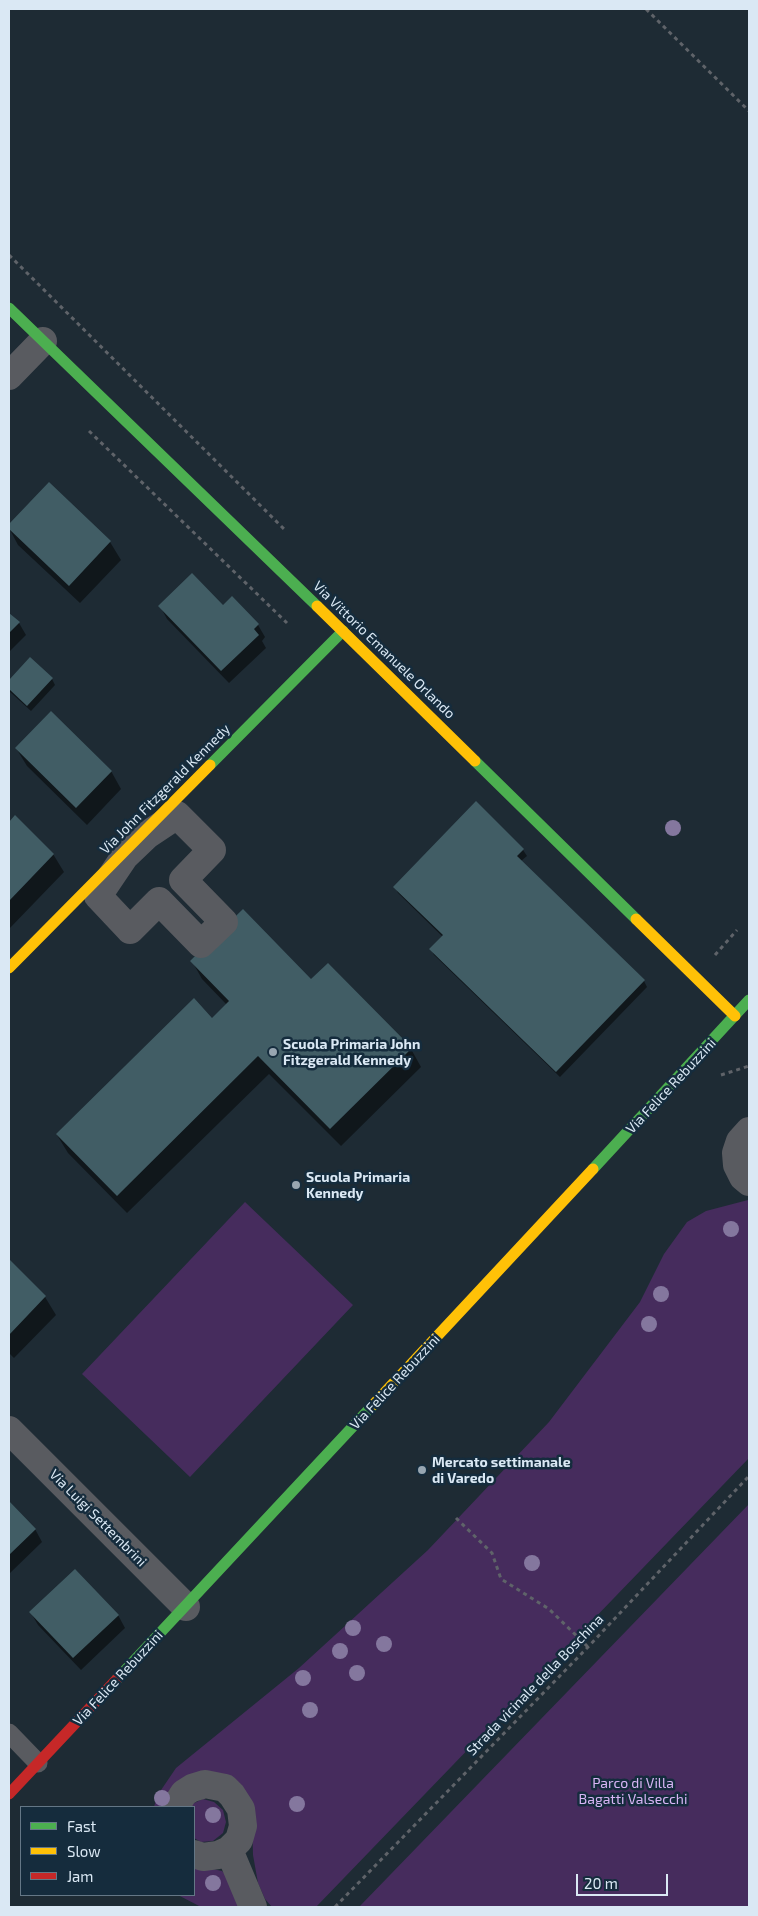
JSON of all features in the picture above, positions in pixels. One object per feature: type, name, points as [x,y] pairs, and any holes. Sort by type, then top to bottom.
[{"type":"street","name":"Via Vittorio Emanuele Orlando","points":[[9,308],[343,631],[735,1016]]},
{"type":"street","points":[[9,376],[43,342]]},
{"type":"street","name":"Via John Fitzgerald Kennedy","points":[[9,968],[343,631]]},
{"type":"street","points":[[177,815],[212,850],[183,880],[224,922],[201,944],[159,901],[130,930],[98,896],[111,874],[125,856],[147,835],[177,815]]},
{"type":"street","name":"Via Felice Rebuzzini","points":[[9,1794],[186,1607],[749,1000]]},
{"type":"street","points":[[742,1180],[737,1166],[736,1153],[740,1141],[749,1131]]},
{"type":"street","name":"Via Luigi Settembrini","points":[[9,1430],[186,1607]]},
{"type":"street","points":[[175,1806],[184,1793],[204,1784],[225,1788],[241,1809],[243,1826],[239,1840],[229,1850],[218,1855],[203,1857],[195,1854]]},
{"type":"street","points":[[229,1850],[253,1907]]},
{"type":"lane","points":[[9,1733],[38,1763]]},
{"type":"path","points":[[646,9],[749,111]]},
{"type":"path","points":[[9,255],[291,536]]},
{"type":"path","points":[[89,430],[287,623]]},
{"type":"path","points":[[715,955],[737,930]]},
{"type":"path","name":"Strada vicinale della Boschina","points":[[335,1907],[588,1647],[749,1476]]},
{"type":"path","points":[[456,1518],[492,1553],[501,1579],[549,1609],[588,1647]]},
{"type":"green space","points":[[748,1200],[749,1458],[316,1907],[272,1907],[265,1899],[258,1883],[253,1855],[252,1818],[243,1788],[168,1806],[154,1806],[157,1796],[176,1768],[299,1668],[428,1550],[549,1422],[640,1302],[664,1254],[687,1222],[706,1211]]},
{"type":"green space","points":[[245,1202],[353,1305],[190,1477],[82,1374]]},
{"type":"green space","name":"Parco di Villa Bagatti Valsecchi","points":[[749,1504],[749,1907],[359,1907]]},
{"type":"green space","points":[[203,1799],[214,1802],[223,1810],[226,1822],[223,1833],[213,1841],[201,1842],[195,1839],[195,1806],[190,1806]]},
{"type":"green space","points":[[195,1865],[222,1871],[237,1885],[246,1907],[201,1907],[180,1896],[195,1896]]},
{"type":"building","points":[[49,482],[111,541],[69,586],[9,529],[9,524]]},
{"type":"building","points":[[192,573],[223,605],[232,596],[259,624],[254,629],[259,635],[221,671],[158,606]]},
{"type":"building","points":[[9,613],[20,622],[9,633]]},
{"type":"building","points":[[30,657],[53,678],[27,706],[9,689],[9,680]]},
{"type":"building","points":[[51,711],[112,771],[76,808],[15,748]]},
{"type":"building","points":[[476,801],[524,849],[517,856],[645,980],[556,1072],[429,949],[443,935],[393,887]]},
{"type":"building","points":[[15,815],[54,854],[9,901],[9,822]]},
{"type":"building","name":"Scuola Primaria John Fitzgerald Kennedy","points":[[243,909],[311,979],[328,963],[412,1048],[330,1129],[258,1056],[117,1196],[56,1134],[194,998],[212,1018],[229,1001],[190,961]]},
{"type":"building","points":[[9,1259],[46,1296],[9,1335]]},
{"type":"building","points":[[9,1501],[36,1529],[9,1555]]},
{"type":"building","points":[[75,1569],[119,1615],[73,1658],[29,1612]]},
{"type":"traffic: fast","points":[[9,308],[317,606]]},
{"type":"traffic: fast","points":[[210,765],[343,631]]},
{"type":"traffic: fast","points":[[475,761],[636,919]]},
{"type":"traffic: fast","points":[[593,1169],[749,1000]]},
{"type":"traffic: fast","points":[[117,1679],[373,1405]]},
{"type":"traffic: slow","points":[[317,606],[475,761]]},
{"type":"traffic: slow","points":[[9,968],[210,765]]},
{"type":"traffic: slow","points":[[636,919],[735,1016]]},
{"type":"traffic: slow","points":[[373,1405],[593,1169]]},
{"type":"traffic: jam","points":[[9,1794],[117,1679]]},
{"type":"place","name":"Scuola Primaria John Fitzgerald Kennedy","points":[[273,1052]]},
{"type":"place","name":"Scuola Primaria Kennedy","points":[[296,1185]]},
{"type":"place","name":"Mercato settimanale di Varedo","points":[[422,1470]]}]
